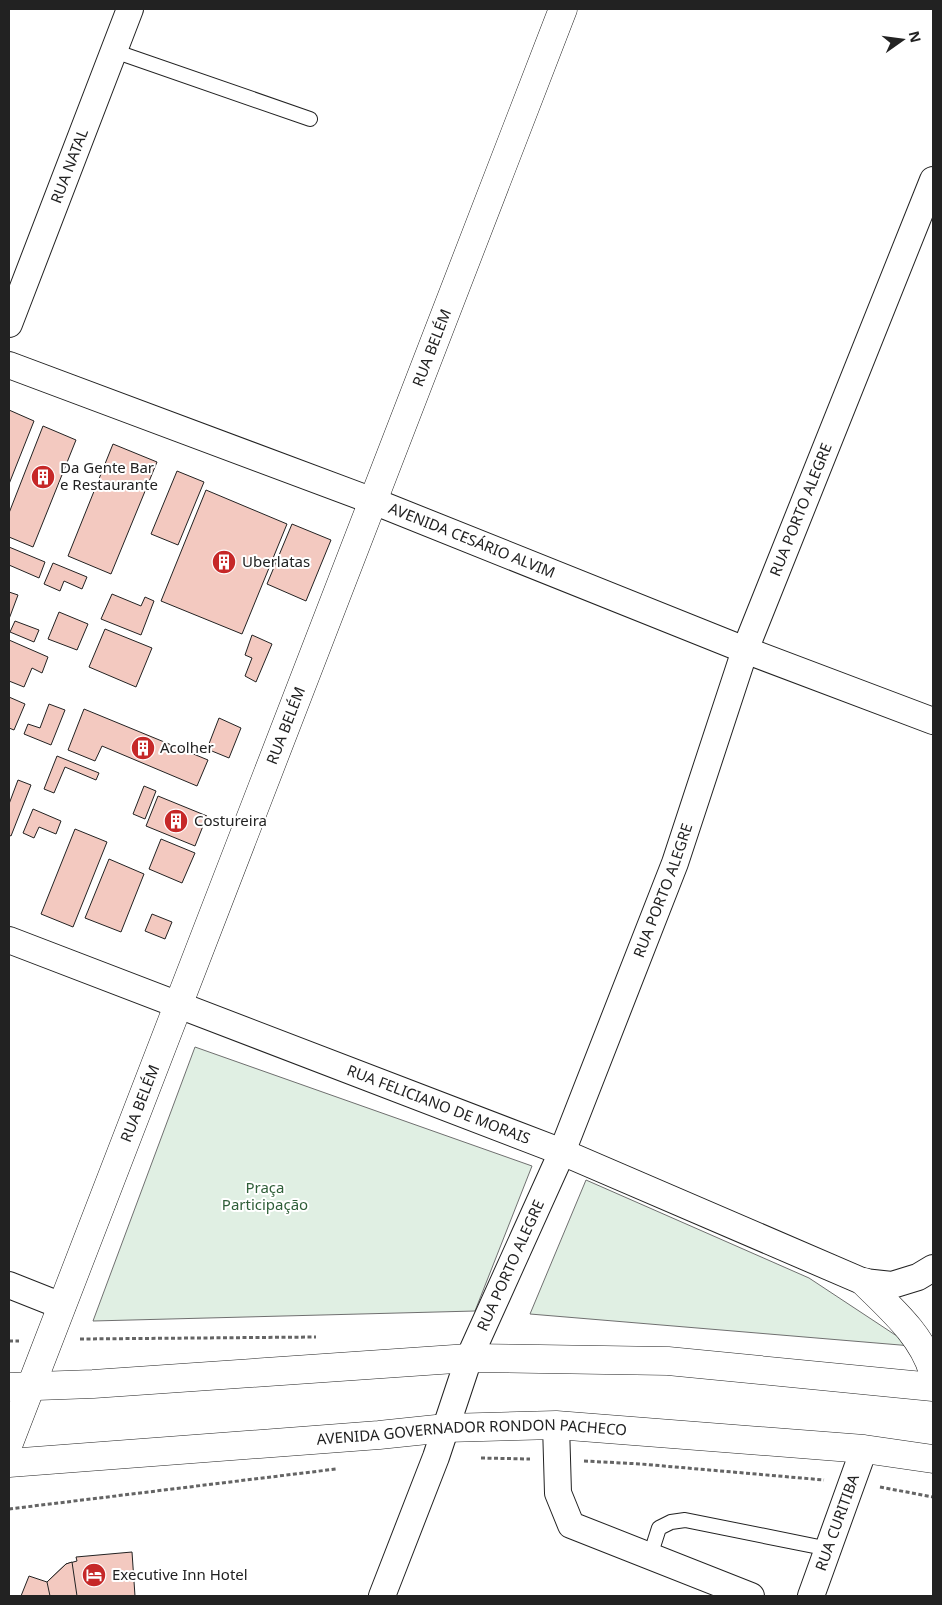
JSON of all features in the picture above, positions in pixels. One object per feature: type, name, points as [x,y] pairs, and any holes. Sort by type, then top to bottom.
[{"type":"main road","name":"RUA BELÉM","points":[[9,1443],[20,1386],[62,1306],[563,9]]},
{"type":"main road","points":[[864,1282],[905,1323],[921,1346],[933,1372]]},
{"type":"main road","points":[[20,1386],[93,1384],[469,1358],[668,1361],[933,1387]]},
{"type":"main road","name":"AVENIDA GOVERNADOR RONDON PACHECO","points":[[9,1462],[379,1435],[446,1428],[556,1425],[864,1449],[933,1459]]},
{"type":"street","name":"RUA NATAL","points":[[9,324],[130,9]]},
{"type":"street","name":"RUA PORTO ALEGRE","points":[[382,1596],[436,1457],[469,1358],[562,1152],[674,863],[745,650],[933,180]]},
{"type":"street","name":"AVENIDA CESÁRIO ALVIM","points":[[9,365],[373,501],[745,650],[933,721]]},
{"type":"street","name":"RUA FELICIANO DE MORAIS","points":[[9,940],[562,1152],[864,1282]]},
{"type":"street","points":[[864,1282],[892,1286],[918,1277],[933,1268]]},
{"type":"street","points":[[9,1285],[62,1306]]},
{"type":"street","points":[[556,1425],[558,1493],[571,1525],[751,1596]]},
{"type":"street","name":"RUA CURITIBA","points":[[811,1596],[864,1449]]},
{"type":"lane","points":[[114,51],[310,119]]},
{"type":"lane","points":[[650,1556],[659,1528],[672,1522],[686,1520],[829,1549]]},
{"type":"path","points":[[436,1457],[641,1464],[852,1482],[933,1497]]},
{"type":"path","points":[[9,1509],[337,1469]]},
{"type":"green space","name":"Praça Participação","points":[[195,1047],[532,1166],[475,1311],[93,1321]]},
{"type":"green space","points":[[586,1180],[809,1278],[912,1346],[530,1314]]},
{"type":"building","points":[[9,410],[34,421],[9,484]]},
{"type":"building","name":"Da Gente Bar e Restaurante","points":[[43,426],[76,440],[33,547],[9,537],[9,513]]},
{"type":"building","points":[[113,444],[157,462],[111,574],[68,556]]},
{"type":"building","points":[[177,471],[204,482],[178,545],[151,534]]},
{"type":"building","name":"Uberlatas","points":[[206,490],[287,524],[242,634],[161,601]]},
{"type":"building","points":[[292,524],[331,540],[306,601],[267,584]]},
{"type":"building","points":[[9,547],[45,562],[39,578],[9,565]]},
{"type":"building","points":[[53,563],[87,577],[82,589],[64,581],[60,591],[44,584]]},
{"type":"building","points":[[9,592],[18,595],[9,619]]},
{"type":"building","points":[[112,594],[141,606],[145,597],[154,601],[141,635],[101,619]]},
{"type":"building","points":[[59,612],[88,624],[77,650],[48,639]]},
{"type":"building","points":[[15,621],[39,630],[34,642],[10,632]]},
{"type":"building","points":[[105,629],[152,648],[136,687],[89,667]]},
{"type":"building","points":[[252,635],[272,644],[256,682],[245,676],[252,658],[245,655]]},
{"type":"building","points":[[9,640],[48,657],[42,673],[32,668],[24,687],[9,681]]},
{"type":"building","points":[[9,697],[25,704],[14,730],[9,728]]},
{"type":"building","points":[[49,704],[65,710],[51,745],[24,734],[28,724],[40,728]]},
{"type":"building","name":"Acolher","points":[[84,709],[208,760],[197,786],[102,746],[95,761],[68,750]]},
{"type":"building","points":[[219,718],[241,728],[229,758],[207,749]]},
{"type":"building","points":[[57,756],[99,773],[96,780],[65,767],[54,793],[44,789]]},
{"type":"building","points":[[18,780],[31,785],[11,836],[9,835],[9,804]]},
{"type":"building","points":[[144,786],[156,791],[145,819],[133,814]]},
{"type":"building","name":"Costureira","points":[[158,796],[207,816],[195,846],[146,826]]},
{"type":"building","points":[[33,809],[61,821],[56,834],[39,827],[34,838],[23,833]]},
{"type":"building","points":[[75,829],[107,842],[73,927],[41,914]]},
{"type":"building","points":[[161,839],[195,853],[182,883],[149,869]]},
{"type":"building","points":[[109,859],[144,874],[121,932],[85,918]]},
{"type":"building","points":[[152,914],[172,922],[165,939],[145,931]]},
{"type":"building","name":"Executive Inn Hotel","points":[[132,1552],[135,1596],[21,1596],[29,1576],[47,1582],[66,1564],[77,1561],[76,1557]]},
{"type":"building","points":[[72,1562],[77,1596],[50,1596],[47,1582],[66,1564]]},
{"type":"place","name":"Da Gente Bar e Restaurante","points":[[43,477]]},
{"type":"place","name":"Uberlatas","points":[[224,562]]},
{"type":"place","name":"Acolher","points":[[143,748]]},
{"type":"place","name":"Costureira","points":[[176,821]]},
{"type":"place","name":"Executive Inn Hotel","points":[[94,1575]]}]
